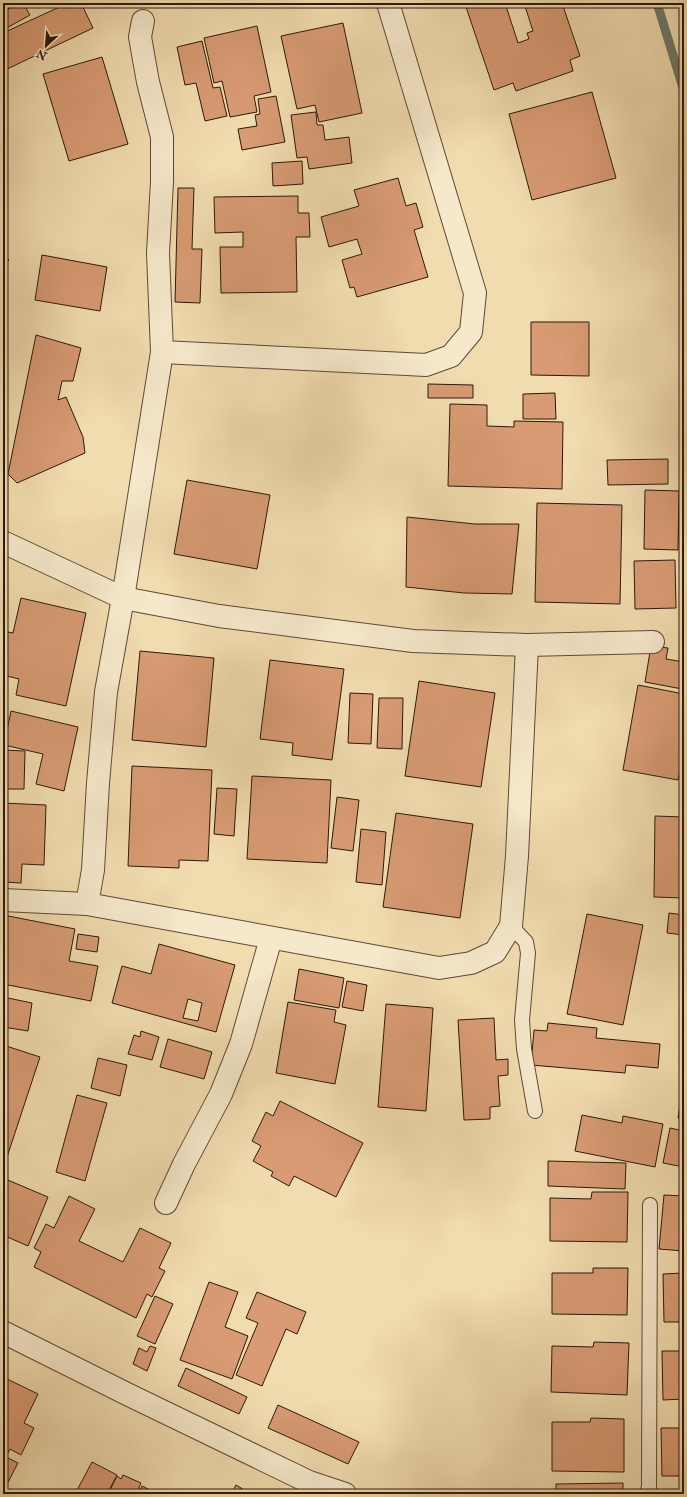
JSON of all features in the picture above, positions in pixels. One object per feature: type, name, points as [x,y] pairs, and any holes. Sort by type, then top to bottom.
[{"type":"street","points":[[162,352],[426,365],[451,356],[471,332],[475,293],[388,3]]},
{"type":"street","points":[[87,904],[93,870],[98,783],[106,692],[123,598],[162,352],[158,253],[162,182],[162,137],[148,82],[140,37],[143,21]]},
{"type":"street","points":[[3,542],[123,598],[219,616],[413,641],[527,645],[653,642]]},
{"type":"street","points":[[3,900],[87,904],[439,968],[471,963],[495,952],[511,926],[518,856],[527,645]]},
{"type":"street","points":[[166,1203],[184,1164],[221,1094],[241,1044],[271,938]]},
{"type":"street","points":[[3,1332],[309,1482],[345,1494]]},
{"type":"lane","points":[[511,926],[526,942],[528,953],[522,1020],[524,1049],[534,1111]]},
{"type":"lane","points":[[646,1494],[649,1480],[650,1205]]},
{"type":"building","points":[[3,3],[14,3],[15,4],[3,10]]},
{"type":"building","points":[[20,3],[23,3],[30,15],[3,30],[3,12]]},
{"type":"building","points":[[68,3],[81,3],[93,28],[3,71],[3,33]]},
{"type":"building","points":[[505,3],[518,43],[529,39],[527,33],[533,31],[524,3],[562,3],[580,56],[570,60],[573,71],[516,91],[513,83],[494,90],[465,4]]},
{"type":"building","points":[[343,23],[362,113],[319,122],[315,105],[297,109],[281,36]]},
{"type":"building","points":[[257,26],[271,92],[254,96],[257,112],[230,117],[222,81],[214,83],[204,38]]},
{"type":"building","points":[[202,41],[213,88],[220,87],[227,116],[205,121],[196,83],[185,85],[177,47]]},
{"type":"building","points":[[102,57],[128,144],[69,161],[43,74]]},
{"type":"building","points":[[592,92],[616,178],[532,200],[509,114]]},
{"type":"building","points":[[276,96],[285,142],[242,150],[238,129],[257,126],[255,115],[260,114],[258,99]]},
{"type":"building","points":[[316,112],[317,125],[323,125],[325,140],[349,137],[352,163],[309,169],[307,157],[297,158],[291,115]]},
{"type":"building","points":[[302,161],[303,184],[273,186],[272,163]]},
{"type":"building","points":[[398,178],[406,206],[416,203],[423,227],[414,230],[428,277],[357,297],[354,287],[350,288],[342,260],[362,254],[357,239],[329,247],[321,217],[359,206],[354,190]]},
{"type":"building","points":[[178,188],[194,188],[192,249],[202,249],[200,303],[175,302]]},
{"type":"building","points":[[298,196],[298,213],[309,213],[310,237],[296,237],[297,292],[221,293],[220,247],[243,247],[243,232],[215,233],[214,197]]},
{"type":"building","points":[[3,253],[9,260],[3,265]]},
{"type":"building","points":[[42,255],[107,267],[100,311],[35,300]]},
{"type":"building","points":[[531,322],[589,322],[589,376],[531,375]]},
{"type":"building","points":[[36,335],[81,348],[73,381],[62,381],[58,400],[66,397],[83,437],[85,453],[17,483],[8,474]]},
{"type":"building","points":[[428,384],[473,385],[473,398],[428,398]]},
{"type":"building","points":[[555,393],[556,419],[523,419],[523,394]]},
{"type":"building","points":[[450,404],[487,405],[487,426],[514,427],[514,421],[563,422],[562,489],[448,486]]},
{"type":"building","points":[[668,459],[668,484],[608,485],[607,460]]},
{"type":"building","points":[[187,480],[270,495],[257,569],[174,554]]},
{"type":"building","points":[[645,490],[679,491],[678,550],[644,549]]},
{"type":"building","points":[[537,503],[622,505],[620,604],[535,602]]},
{"type":"building","points":[[407,517],[475,524],[519,524],[512,594],[464,593],[406,587]]},
{"type":"building","points":[[675,560],[676,608],[635,609],[634,561]]},
{"type":"building","points":[[21,598],[86,613],[66,706],[16,695],[19,679],[3,675],[3,631],[13,633]]},
{"type":"building","points":[[651,646],[668,648],[666,659],[684,662],[682,689],[645,682]]},
{"type":"building","points":[[140,651],[214,658],[206,747],[132,740]]},
{"type":"building","points":[[270,660],[344,669],[332,760],[292,755],[293,743],[260,739]]},
{"type":"building","points":[[419,681],[495,693],[481,787],[405,776]]},
{"type":"building","points":[[638,685],[684,694],[684,769],[680,769],[678,780],[623,770]]},
{"type":"building","points":[[350,693],[373,694],[371,744],[348,743]]},
{"type":"building","points":[[379,698],[403,698],[402,749],[377,748]]},
{"type":"building","points":[[11,711],[78,727],[64,791],[36,784],[43,754],[4,745]]},
{"type":"building","points":[[3,750],[25,751],[24,789],[3,789]]},
{"type":"building","points":[[132,766],[212,770],[208,861],[179,860],[179,868],[128,866]]},
{"type":"building","points":[[252,776],[331,780],[327,863],[247,859]]},
{"type":"building","points":[[217,788],[237,789],[234,836],[214,834]]},
{"type":"building","points":[[337,797],[359,800],[353,851],[331,848]]},
{"type":"building","points":[[3,803],[46,805],[44,865],[22,864],[21,883],[3,882]]},
{"type":"building","points":[[396,813],[473,824],[460,918],[383,907]]},
{"type":"building","points":[[655,816],[684,817],[684,898],[654,897]]},
{"type":"building","points":[[361,829],[386,832],[382,885],[356,882]]},
{"type":"building","points":[[669,913],[684,915],[684,935],[667,933]]},
{"type":"building","points":[[587,914],[643,925],[623,1025],[567,1014]]},
{"type":"building","points":[[3,915],[75,929],[69,961],[98,966],[91,1001],[3,984]]},
{"type":"building","points":[[78,934],[99,937],[97,952],[76,949]]},
{"type":"building","points":[[159,944],[235,965],[216,1032],[112,1003],[122,966],[151,974]],"holes":[[[188,999],[202,1003],[198,1021],[183,1018]]]},
{"type":"building","points":[[299,969],[344,978],[339,1008],[294,1000]]},
{"type":"building","points":[[347,981],[367,985],[363,1011],[342,1007]]},
{"type":"building","points":[[3,997],[32,1003],[28,1031],[3,1027]]},
{"type":"building","points":[[288,1002],[336,1010],[334,1022],[346,1025],[335,1084],[276,1073]]},
{"type":"building","points":[[386,1004],[433,1008],[426,1111],[378,1107]]},
{"type":"building","points":[[494,1018],[496,1060],[508,1059],[508,1075],[498,1076],[500,1106],[490,1107],[490,1119],[464,1120],[458,1020]]},
{"type":"building","points":[[548,1023],[597,1028],[596,1038],[660,1044],[658,1068],[626,1065],[625,1073],[531,1065],[534,1030],[547,1031]]},
{"type":"building","points":[[141,1031],[159,1037],[152,1060],[128,1054],[134,1035],[140,1037]]},
{"type":"building","points":[[168,1039],[212,1052],[204,1079],[160,1067]]},
{"type":"building","points":[[3,1045],[40,1057],[7,1157],[3,1156]]},
{"type":"building","points":[[98,1058],[127,1065],[120,1096],[91,1088]]},
{"type":"building","points":[[684,1077],[684,1119],[678,1118]]},
{"type":"building","points":[[77,1095],[107,1103],[85,1181],[56,1172]]},
{"type":"building","points":[[280,1101],[363,1143],[336,1197],[294,1176],[289,1186],[271,1176],[273,1172],[253,1161],[261,1146],[252,1141],[266,1112],[273,1116]]},
{"type":"building","points":[[582,1115],[622,1123],[623,1116],[663,1124],[655,1167],[575,1151]]},
{"type":"building","points":[[670,1128],[684,1131],[684,1167],[663,1163]]},
{"type":"building","points":[[548,1161],[626,1163],[625,1189],[548,1186]]},
{"type":"building","points":[[3,1178],[48,1197],[28,1246],[3,1235]]},
{"type":"building","points":[[592,1192],[628,1192],[627,1242],[550,1241],[550,1198],[591,1199]]},
{"type":"building","points":[[664,1195],[684,1196],[684,1251],[659,1249]]},
{"type":"building","points":[[69,1196],[95,1209],[79,1241],[123,1262],[140,1228],[171,1243],[159,1268],[165,1271],[152,1297],[147,1294],[136,1318],[34,1267],[41,1252],[34,1248],[46,1224],[54,1228]]},
{"type":"building","points":[[593,1268],[628,1268],[627,1315],[552,1314],[552,1273],[593,1273]]},
{"type":"building","points":[[684,1273],[684,1322],[664,1322],[663,1274]]},
{"type":"building","points":[[209,1282],[238,1292],[225,1327],[248,1336],[232,1379],[180,1360]]},
{"type":"building","points":[[257,1292],[306,1312],[297,1334],[286,1329],[262,1386],[236,1375],[258,1323],[246,1318]]},
{"type":"building","points":[[155,1296],[173,1304],[155,1344],[137,1336]]},
{"type":"building","points":[[594,1342],[629,1343],[627,1395],[551,1392],[552,1346],[593,1347]]},
{"type":"building","points":[[150,1346],[156,1348],[147,1371],[133,1364],[139,1348],[147,1352]]},
{"type":"building","points":[[662,1351],[684,1351],[684,1399],[663,1400]]},
{"type":"building","points":[[186,1368],[247,1397],[239,1414],[178,1386]]},
{"type":"building","points":[[3,1377],[38,1394],[24,1423],[34,1428],[21,1455],[10,1449],[6,1457],[18,1463],[5,1488],[3,1487]]},
{"type":"building","points":[[278,1405],[359,1442],[348,1464],[268,1428]]},
{"type":"building","points":[[591,1418],[624,1419],[624,1472],[552,1471],[552,1422],[590,1422]]},
{"type":"building","points":[[661,1428],[684,1428],[684,1476],[662,1476]]},
{"type":"building","points":[[92,1462],[117,1475],[107,1494],[75,1494]]},
{"type":"building","points":[[123,1475],[141,1483],[136,1494],[108,1494],[117,1476],[121,1479]]},
{"type":"building","points":[[623,1483],[623,1494],[556,1494],[556,1484]]},
{"type":"building","points":[[236,1485],[251,1494],[231,1494]]},
{"type":"building","points":[[142,1486],[158,1494],[138,1494]]},
{"type":"waterway","points":[[657,3],[684,91]]}]
